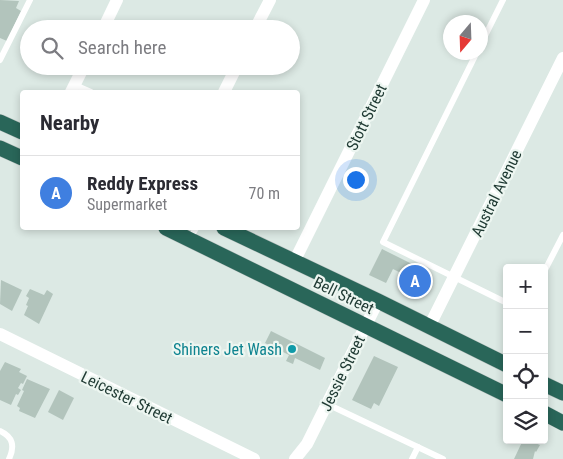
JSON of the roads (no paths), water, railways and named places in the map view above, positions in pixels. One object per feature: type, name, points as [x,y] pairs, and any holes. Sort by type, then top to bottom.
[{"type":"highway","points":[[0,122],[20,131]]},
{"type":"highway","points":[[0,148],[20,157]]},
{"type":"highway","name":"Bell Street","points":[[177,230],[193,233],[365,325],[503,393]]},
{"type":"highway","name":"Bell Street","points":[[228,230],[503,363]]},
{"type":"highway","points":[[548,386],[563,393]]},
{"type":"highway","points":[[548,416],[563,423]]},
{"type":"street","points":[[107,20],[117,0]]},
{"type":"street","points":[[260,20],[270,0]]},
{"type":"street","name":"Stott Street","points":[[294,262],[424,0]]},
{"type":"street","name":"Austral Avenue","points":[[430,327],[563,58]]},
{"type":"street","points":[[73,89],[80,75]]},
{"type":"street","points":[[225,90],[232,75]]},
{"type":"street","name":"Jessie Street","points":[[295,459],[307,444],[378,301]]},
{"type":"street","name":"Leicester Street","points":[[0,334],[254,459]]},
{"type":"street","name":"Jessie Street","points":[[305,459],[307,444]]},
{"type":"lane","points":[[0,60],[30,0]]},
{"type":"lane","points":[[488,30],[503,0]]},
{"type":"lane","points":[[473,60],[383,242],[503,301]]},
{"type":"lane","points":[[548,264],[563,235]]},
{"type":"lane","points":[[327,404],[442,459]]},
{"type":"lane","points":[[0,431],[7,434],[12,442],[12,452],[9,459]]},
{"type":"lane","points":[[412,459],[418,447]]},
{"type":"place","name":"Reddy Express","points":[[415,281]]},
{"type":"place","name":"Shiners Jet Wash","points":[[292,349]]}]
